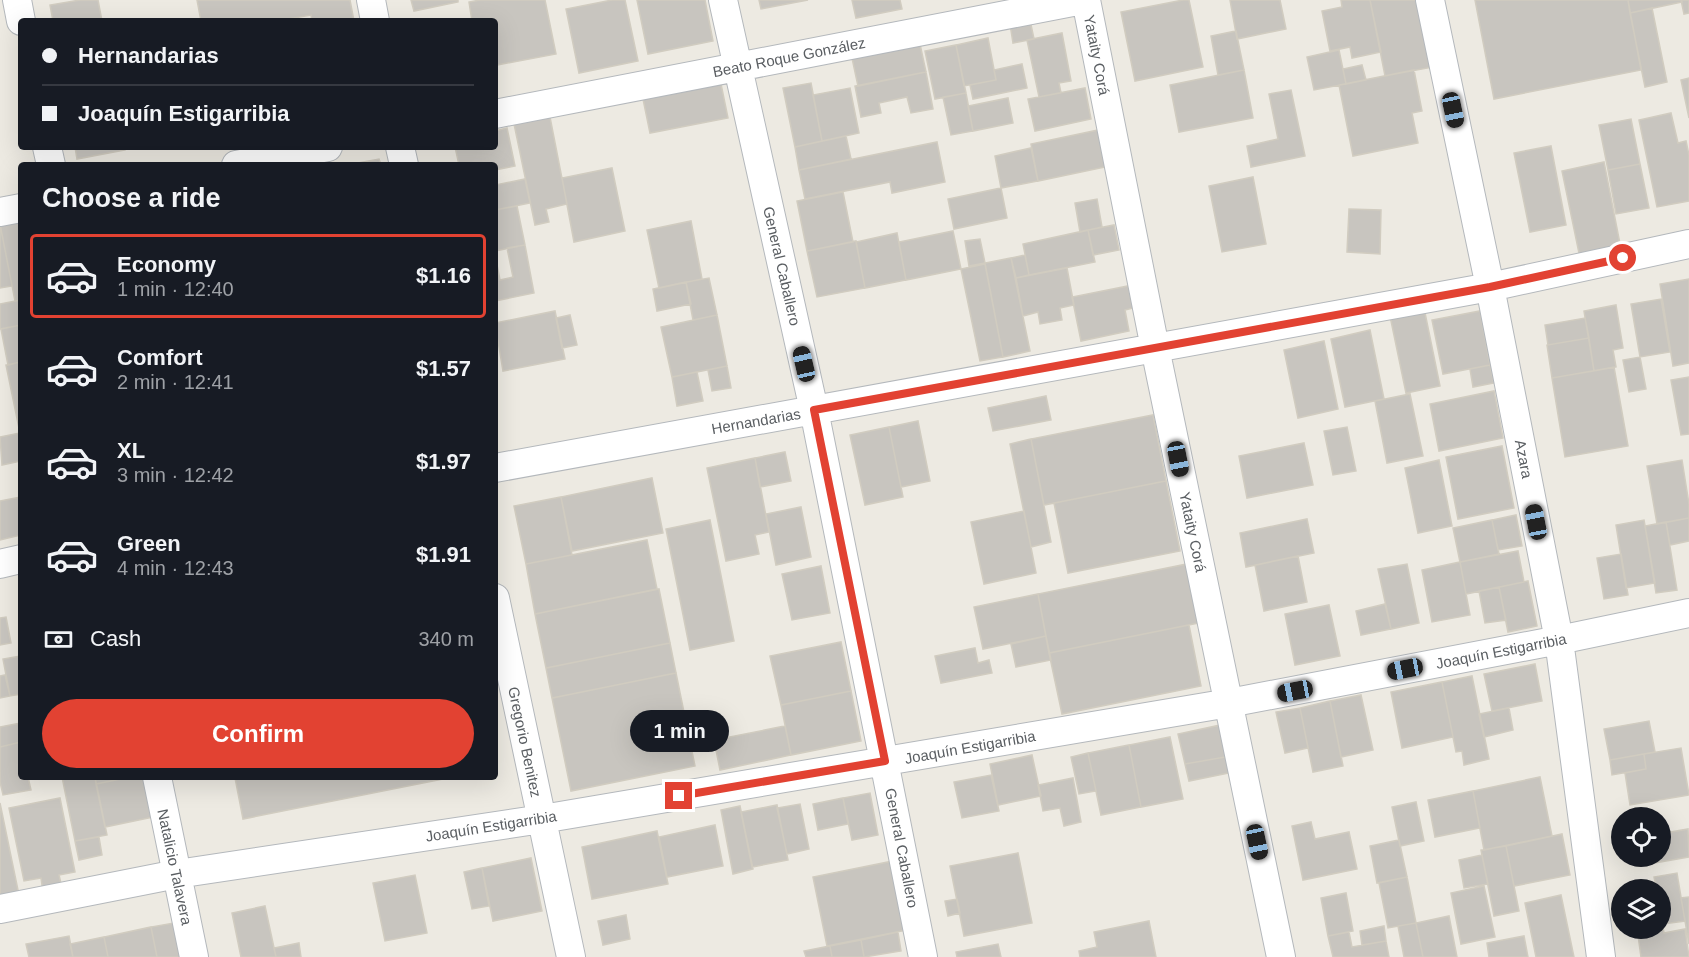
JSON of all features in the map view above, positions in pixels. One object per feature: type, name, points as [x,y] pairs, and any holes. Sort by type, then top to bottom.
[{"type":"street","points":[[17,0],[20,18]]},
{"type":"street","points":[[370,0],[374,18]]},
{"type":"street","name":"General Caballero","points":[[723,0],[814,410],[924,957]]},
{"type":"street","name":"Beato Roque González","points":[[498,113],[1084,0]]},
{"type":"street","name":"Yataity Corá","points":[[1084,0],[1281,957]]},
{"type":"street","name":"Azara","points":[[1430,0],[1490,287],[1559,640],[1601,957]]},
{"type":"street","points":[[251,162],[313,150]]},
{"type":"street","points":[[0,212],[18,209]]},
{"type":"street","name":"Hernandarias","points":[[498,467],[1490,287],[1689,244]]},
{"type":"street","points":[[0,564],[18,560]]},
{"type":"street","name":"Gregorio Benitez","points":[[498,612],[571,957]]},
{"type":"street","name":"Joaquín Estigarribia","points":[[0,909],[177,874],[542,819],[1229,704],[1689,613]]},
{"type":"street","name":"Natalicio Talavera","points":[[157,780],[194,957]]},
{"type":"building","points":[[80,0],[98,0],[101,18],[52,18],[50,5]]},
{"type":"building","points":[[197,0],[350,0],[353,18],[312,18],[311,15],[294,18],[200,18]]},
{"type":"building","points":[[411,0],[458,0],[458,2],[414,11]]},
{"type":"building","points":[[545,0],[556,54],[498,65],[498,18],[472,18],[469,2]]},
{"type":"building","points":[[612,0],[625,0],[638,61],[579,73],[566,9]]},
{"type":"building","points":[[637,0],[705,0],[713,41],[648,54]]},
{"type":"building","points":[[759,0],[808,0],[761,9]]},
{"type":"building","points":[[852,0],[900,0],[902,9],[856,18]]},
{"type":"building","points":[[1189,0],[1203,67],[1135,81],[1121,12]]},
{"type":"building","points":[[1230,0],[1280,0],[1286,29],[1237,39]]},
{"type":"building","points":[[1341,0],[1370,0],[1381,52],[1352,58],[1350,47],[1330,51],[1322,11],[1342,7]]},
{"type":"building","points":[[1370,0],[1420,0],[1433,67],[1385,76]]},
{"type":"building","points":[[1475,0],[1628,0],[1641,70],[1494,99]]},
{"type":"building","points":[[1628,0],[1681,0],[1682,2],[1630,13]]},
{"type":"building","points":[[1681,0],[1689,0],[1689,13],[1684,14]]},
{"type":"building","points":[[1652,8],[1667,82],[1645,87],[1630,13]]},
{"type":"building","points":[[1030,20],[1034,39],[1013,43],[1010,24]]},
{"type":"building","points":[[1236,31],[1244,70],[1218,75],[1211,36]]},
{"type":"building","points":[[1062,33],[1071,81],[1059,83],[1061,93],[1039,97],[1027,40]]},
{"type":"building","points":[[988,38],[996,80],[964,86],[956,45]]},
{"type":"building","points":[[920,44],[926,72],[858,86],[852,58]]},
{"type":"building","points":[[956,45],[966,93],[935,99],[925,51]]},
{"type":"building","points":[[1339,50],[1346,84],[1314,90],[1307,57]]},
{"type":"building","points":[[1022,64],[1027,88],[973,99],[970,85],[996,80],[994,70]]},
{"type":"building","points":[[1362,65],[1366,80],[1346,84],[1343,69]]},
{"type":"building","points":[[1244,70],[1253,118],[1179,132],[1170,85]]},
{"type":"building","points":[[1414,70],[1422,111],[1412,113],[1418,143],[1353,156],[1339,85]]},
{"type":"building","points":[[926,72],[933,109],[911,113],[907,97],[879,103],[881,113],[861,117],[855,86]]},
{"type":"building","points":[[1689,78],[1689,118],[1681,80]]},
{"type":"building","points":[[811,83],[822,141],[795,147],[783,88]]},
{"type":"building","points":[[721,84],[728,118],[650,133],[643,99]]},
{"type":"building","points":[[850,88],[859,133],[822,141],[813,95]]},
{"type":"building","points":[[1085,88],[1091,119],[1035,131],[1028,99]]},
{"type":"building","points":[[1291,90],[1305,156],[1251,167],[1247,146],[1278,139],[1269,94]]},
{"type":"building","points":[[966,93],[973,131],[951,135],[943,97]]},
{"type":"building","points":[[1008,98],[1013,123],[973,131],[968,106]]},
{"type":"building","points":[[549,112],[567,204],[546,209],[549,222],[535,225],[513,119]]},
{"type":"building","points":[[1671,113],[1678,143],[1686,141],[1689,155],[1689,201],[1657,207],[1639,120]]},
{"type":"building","points":[[1631,119],[1640,164],[1608,170],[1599,125]]},
{"type":"building","points":[[507,128],[515,166],[498,169],[498,162],[458,162],[456,150],[498,150],[498,130]]},
{"type":"building","points":[[1103,129],[1110,166],[1038,181],[1031,144]]},
{"type":"building","points":[[846,136],[851,159],[799,170],[795,147]]},
{"type":"building","points":[[937,142],[945,182],[892,193],[890,182],[805,199],[799,170]]},
{"type":"building","points":[[1551,146],[1566,225],[1530,232],[1514,153]]},
{"type":"building","points":[[1031,148],[1038,181],[1001,188],[995,156]]},
{"type":"building","points":[[76,150],[125,150],[77,159]]},
{"type":"building","points":[[379,159],[380,162],[363,162]]},
{"type":"building","points":[[1604,162],[1621,249],[1580,258],[1562,171]]},
{"type":"building","points":[[1640,164],[1649,208],[1616,214],[1608,170]]},
{"type":"building","points":[[612,168],[625,231],[574,242],[562,178]]},
{"type":"building","points":[[1253,177],[1266,244],[1222,252],[1209,186]]},
{"type":"building","points":[[525,179],[530,203],[498,209],[498,184]]},
{"type":"building","points":[[1001,188],[1007,218],[954,229],[948,199]]},
{"type":"building","points":[[843,192],[853,242],[807,251],[797,201]]},
{"type":"building","points":[[1097,199],[1102,227],[1080,232],[1075,203]]},
{"type":"building","points":[[517,206],[525,245],[498,250],[498,209]]},
{"type":"building","points":[[1349,209],[1381,210],[1380,254],[1347,252]]},
{"type":"building","points":[[18,217],[18,300],[15,301],[0,224]]},
{"type":"building","points":[[691,221],[702,279],[659,288],[647,230]]},
{"type":"building","points":[[0,224],[12,286],[0,288]]},
{"type":"building","points":[[1114,225],[1119,250],[1093,255],[1088,230]]},
{"type":"building","points":[[1088,230],[1095,262],[1029,275],[1023,244]]},
{"type":"building","points":[[953,231],[961,269],[906,280],[899,242]]},
{"type":"building","points":[[897,233],[906,280],[865,288],[856,242]]},
{"type":"building","points":[[980,239],[985,263],[969,266],[965,241]]},
{"type":"building","points":[[856,241],[865,288],[817,297],[807,251]]},
{"type":"building","points":[[525,245],[534,293],[498,300],[498,270],[500,280],[513,277],[507,248]]},
{"type":"building","points":[[1025,255],[1029,275],[1016,278],[1011,258]]},
{"type":"building","points":[[1011,258],[1030,351],[1003,357],[985,263]]},
{"type":"building","points":[[985,264],[1003,357],[980,361],[961,269]]},
{"type":"building","points":[[1067,268],[1074,305],[1060,308],[1062,320],[1040,324],[1038,312],[1023,316],[1016,278]]},
{"type":"building","points":[[709,278],[717,315],[693,320],[686,282]]},
{"type":"building","points":[[1689,279],[1689,363],[1673,366],[1660,284]]},
{"type":"building","points":[[686,282],[691,304],[657,311],[653,289]]},
{"type":"building","points":[[1128,286],[1133,308],[1125,310],[1129,331],[1081,341],[1072,297]]},
{"type":"building","points":[[1661,299],[1670,352],[1640,357],[1631,304]]},
{"type":"building","points":[[18,301],[18,326],[0,329],[0,304]]},
{"type":"building","points":[[1616,305],[1623,348],[1613,350],[1616,367],[1594,371],[1584,311]]},
{"type":"building","points":[[1424,308],[1440,386],[1406,393],[1390,316]]},
{"type":"building","points":[[555,311],[565,359],[503,371],[498,341],[498,322]]},
{"type":"building","points":[[1480,311],[1490,365],[1443,374],[1432,320]]},
{"type":"building","points":[[570,315],[577,345],[562,348],[556,318]]},
{"type":"building","points":[[717,315],[727,366],[672,377],[661,327]]},
{"type":"building","points":[[1585,318],[1589,338],[1548,345],[1545,325]]},
{"type":"building","points":[[18,326],[18,363],[8,365],[1,329]]},
{"type":"building","points":[[1370,330],[1384,399],[1345,407],[1331,339]]},
{"type":"building","points":[[1589,338],[1594,371],[1552,378],[1547,345]]},
{"type":"building","points":[[1324,341],[1338,409],[1298,418],[1284,350]]},
{"type":"building","points":[[1640,357],[1646,389],[1629,392],[1623,360]]},
{"type":"building","points":[[18,363],[18,423],[6,365]]},
{"type":"building","points":[[1490,365],[1494,383],[1473,387],[1470,369]]},
{"type":"building","points":[[727,366],[731,388],[712,391],[708,370]]},
{"type":"building","points":[[1614,367],[1628,446],[1565,457],[1552,378]]},
{"type":"building","points":[[697,372],[703,401],[677,406],[672,377]]},
{"type":"building","points":[[1689,377],[1689,434],[1681,435],[1671,380]]},
{"type":"building","points":[[1494,391],[1503,438],[1439,451],[1430,404]]},
{"type":"building","points":[[1410,394],[1423,456],[1387,463],[1375,401]]},
{"type":"building","points":[[1046,396],[1051,420],[993,431],[988,408]]},
{"type":"building","points":[[1153,415],[1166,481],[1044,505],[1031,439]]},
{"type":"building","points":[[918,421],[930,481],[901,487],[889,427]]},
{"type":"building","points":[[889,427],[903,497],[865,505],[850,435]]},
{"type":"building","points":[[1347,427],[1356,471],[1333,475],[1324,431]]},
{"type":"building","points":[[18,433],[18,462],[2,465],[0,437]]},
{"type":"building","points":[[1031,439],[1051,542],[1031,547],[1010,444]]},
{"type":"building","points":[[1304,443],[1313,485],[1247,498],[1239,456]]},
{"type":"building","points":[[1502,446],[1514,508],[1458,519],[1446,457]]},
{"type":"building","points":[[785,452],[791,481],[760,487],[755,458]]},
{"type":"building","points":[[755,458],[769,532],[755,535],[759,554],[726,561],[707,468]]},
{"type":"building","points":[[1439,460],[1452,526],[1418,533],[1405,468]]},
{"type":"building","points":[[1682,460],[1689,518],[1657,524],[1647,466]]},
{"type":"building","points":[[652,478],[663,533],[572,551],[561,497]]},
{"type":"building","points":[[1166,481],[1180,551],[1068,573],[1054,503]]},
{"type":"building","points":[[561,497],[572,555],[526,564],[514,506]]},
{"type":"building","points":[[18,498],[18,536],[0,540],[0,501]]},
{"type":"building","points":[[801,507],[811,557],[776,565],[766,514]]},
{"type":"building","points":[[1024,511],[1036,573],[984,584],[971,522]]},
{"type":"building","points":[[1516,515],[1522,546],[1498,550],[1492,520]]},
{"type":"building","points":[[1689,518],[1689,541],[1670,545],[1666,522]]},
{"type":"building","points":[[1307,519],[1314,553],[1246,567],[1240,533]]},
{"type":"building","points":[[710,520],[734,641],[690,650],[666,529]]},
{"type":"building","points":[[1492,520],[1499,554],[1460,562],[1453,528]]},
{"type":"building","points":[[1644,520],[1655,583],[1626,588],[1616,525]]},
{"type":"building","points":[[1666,522],[1677,590],[1656,593],[1645,526]]},
{"type":"building","points":[[647,540],[657,589],[535,614],[526,564]]},
{"type":"building","points":[[1518,551],[1524,582],[1466,594],[1460,562]]},
{"type":"building","points":[[1621,554],[1628,595],[1604,599],[1597,558]]},
{"type":"building","points":[[1298,556],[1307,602],[1264,611],[1255,565]]},
{"type":"building","points":[[1460,562],[1470,615],[1432,622],[1422,570]]},
{"type":"building","points":[[1187,564],[1199,623],[1049,653],[1038,594]]},
{"type":"building","points":[[1407,564],[1419,623],[1391,629],[1378,569]]},
{"type":"building","points":[[821,566],[830,613],[792,620],[782,574]]},
{"type":"building","points":[[1528,581],[1537,626],[1508,632],[1499,587]]},
{"type":"building","points":[[1499,587],[1506,620],[1485,623],[1479,591]]},
{"type":"building","points":[[659,589],[670,643],[546,668],[535,614]]},
{"type":"building","points":[[1038,594],[1046,636],[983,649],[974,607]]},
{"type":"building","points":[[1385,604],[1391,629],[1361,635],[1356,611]]},
{"type":"building","points":[[1329,605],[1340,656],[1295,665],[1285,614]]},
{"type":"building","points":[[6,617],[11,643],[0,645],[0,618]]},
{"type":"building","points":[[1189,625],[1201,686],[1062,714],[1049,653]]},
{"type":"building","points":[[1046,636],[1051,660],[1016,667],[1011,644]]},
{"type":"building","points":[[841,642],[851,691],[781,705],[770,656]]},
{"type":"building","points":[[670,643],[676,673],[552,698],[546,668]]},
{"type":"building","points":[[975,648],[978,663],[989,660],[992,673],[941,683],[935,656]]},
{"type":"building","points":[[18,656],[18,695],[10,696],[3,659]]},
{"type":"building","points":[[1535,664],[1542,701],[1492,711],[1484,674]]},
{"type":"building","points":[[676,673],[695,766],[571,791],[552,698]]},
{"type":"building","points":[[5,675],[10,696],[0,698],[0,676]]},
{"type":"building","points":[[1472,676],[1489,759],[1464,765],[1462,751],[1456,752],[1442,682]]},
{"type":"building","points":[[1442,682],[1453,737],[1402,748],[1391,692]]},
{"type":"building","points":[[851,691],[861,741],[791,755],[781,705]]},
{"type":"building","points":[[1361,695],[1373,750],[1341,757],[1330,701]]},
{"type":"building","points":[[1330,701],[1343,766],[1313,772],[1300,708]]},
{"type":"building","points":[[1300,708],[1308,748],[1285,753],[1276,712]]},
{"type":"building","points":[[1509,708],[1513,730],[1484,737],[1479,714]]},
{"type":"building","points":[[1649,721],[1655,752],[1610,760],[1604,729]]},
{"type":"building","points":[[18,724],[18,743],[0,747],[0,727]]},
{"type":"building","points":[[1225,724],[1231,756],[1185,764],[1178,734]]},
{"type":"building","points":[[785,726],[791,755],[720,770],[714,740]]},
{"type":"building","points":[[1170,737],[1183,799],[1141,807],[1129,745]]},
{"type":"building","points":[[18,743],[18,780],[29,780],[31,790],[3,795],[0,782],[0,747]]},
{"type":"building","points":[[1129,745],[1141,807],[1101,815],[1088,753]]},
{"type":"building","points":[[1681,748],[1689,795],[1630,805],[1625,773],[1646,769],[1644,754]]},
{"type":"building","points":[[1088,753],[1096,791],[1079,794],[1071,757]]},
{"type":"building","points":[[1644,754],[1646,769],[1612,775],[1610,760]]},
{"type":"building","points":[[1032,755],[1041,796],[998,805],[990,764]]},
{"type":"building","points":[[1231,756],[1234,772],[1189,781],[1185,764]]},
{"type":"building","points":[[991,775],[999,811],[962,818],[954,782]]},
{"type":"building","points":[[1540,777],[1552,836],[1484,850],[1473,791]]},
{"type":"building","points":[[1073,778],[1081,822],[1064,826],[1060,808],[1043,811],[1038,785]]},
{"type":"building","points":[[63,780],[96,780],[107,835],[75,841]]},
{"type":"building","points":[[95,780],[115,780],[96,784]]},
{"type":"building","points":[[115,780],[162,780],[168,814],[105,827],[96,784]]},
{"type":"building","points":[[235,780],[438,780],[243,819]]},
{"type":"building","points":[[1473,791],[1480,828],[1435,837],[1428,800]]},
{"type":"building","points":[[870,793],[878,835],[852,840],[843,798]]},
{"type":"building","points":[[60,798],[75,872],[59,875],[62,888],[43,892],[41,878],[24,881],[9,808]]},
{"type":"building","points":[[843,798],[848,824],[818,830],[813,804]]},
{"type":"building","points":[[1416,802],[1424,841],[1400,846],[1392,807]]},
{"type":"building","points":[[0,803],[19,895],[0,899]]},
{"type":"building","points":[[800,804],[809,849],[787,854],[777,808]]},
{"type":"building","points":[[777,805],[788,860],[752,867],[741,812]]},
{"type":"building","points":[[740,806],[753,869],[733,874],[721,810]]},
{"type":"building","points":[[1311,822],[1315,839],[1349,832],[1357,869],[1303,880],[1292,826]]},
{"type":"building","points":[[715,825],[723,866],[667,877],[659,837]]},
{"type":"building","points":[[1688,829],[1689,857],[1671,860],[1671,832]]},
{"type":"building","points":[[657,831],[668,884],[592,899],[582,847]]},
{"type":"building","points":[[1562,834],[1570,875],[1514,886],[1506,846]]},
{"type":"building","points":[[99,837],[102,855],[79,860],[75,841]]},
{"type":"building","points":[[1399,840],[1407,877],[1377,883],[1370,846]]},
{"type":"building","points":[[1506,846],[1519,911],[1494,916],[1481,850]]},
{"type":"building","points":[[1018,853],[1032,923],[964,936],[950,866]]},
{"type":"building","points":[[1482,855],[1488,884],[1464,888],[1459,860]]},
{"type":"building","points":[[531,858],[542,911],[493,921],[482,868]]},
{"type":"building","points":[[893,861],[907,930],[827,946],[813,877]]},
{"type":"building","points":[[482,868],[489,906],[472,909],[464,872]]},
{"type":"building","points":[[1677,873],[1685,921],[1671,923],[1671,879],[1654,879],[1654,877]]},
{"type":"building","points":[[415,875],[427,933],[385,941],[373,883]]},
{"type":"building","points":[[1407,877],[1416,923],[1388,928],[1379,883]]},
{"type":"building","points":[[1484,886],[1495,937],[1461,944],[1451,893]]},
{"type":"building","points":[[1346,893],[1353,931],[1328,936],[1321,898]]},
{"type":"building","points":[[1561,895],[1574,957],[1536,957],[1525,903]]},
{"type":"building","points":[[1689,897],[1689,944],[1681,898]]},
{"type":"building","points":[[957,899],[960,913],[948,916],[945,901]]},
{"type":"building","points":[[265,906],[276,957],[241,957],[232,913]]},
{"type":"building","points":[[626,915],[630,939],[603,945],[598,921]]},
{"type":"building","points":[[1449,916],[1457,957],[1423,957],[1416,923]]},
{"type":"building","points":[[185,921],[192,957],[157,957],[151,927]]},
{"type":"building","points":[[1149,921],[1156,957],[1080,957],[1079,951],[1097,947],[1094,932]]},
{"type":"building","points":[[1416,923],[1423,957],[1404,957],[1398,926]]},
{"type":"building","points":[[1384,926],[1386,941],[1362,945],[1360,931]]},
{"type":"building","points":[[151,927],[157,957],[108,957],[104,937]]},
{"type":"building","points":[[1685,929],[1689,957],[1641,957],[1639,939],[1671,939],[1671,932]]},
{"type":"building","points":[[898,932],[901,951],[864,957],[861,940]]},
{"type":"building","points":[[1349,932],[1352,947],[1386,941],[1389,957],[1333,957],[1328,936]]},
{"type":"building","points":[[69,936],[73,957],[29,957],[26,944]]},
{"type":"building","points":[[1524,936],[1528,957],[1489,957],[1487,943]]},
{"type":"building","points":[[104,937],[108,957],[73,957],[70,944]]},
{"type":"building","points":[[861,940],[864,957],[832,957],[830,946]]},
{"type":"building","points":[[299,943],[301,957],[276,957],[274,948]]},
{"type":"building","points":[[998,944],[1001,957],[957,957],[956,952]]},
{"type":"building","points":[[830,946],[832,957],[806,957],[804,951]]},
{"type":"route","points":[[679,796],[885,761],[814,410],[1490,287],[1623,258]]}]
